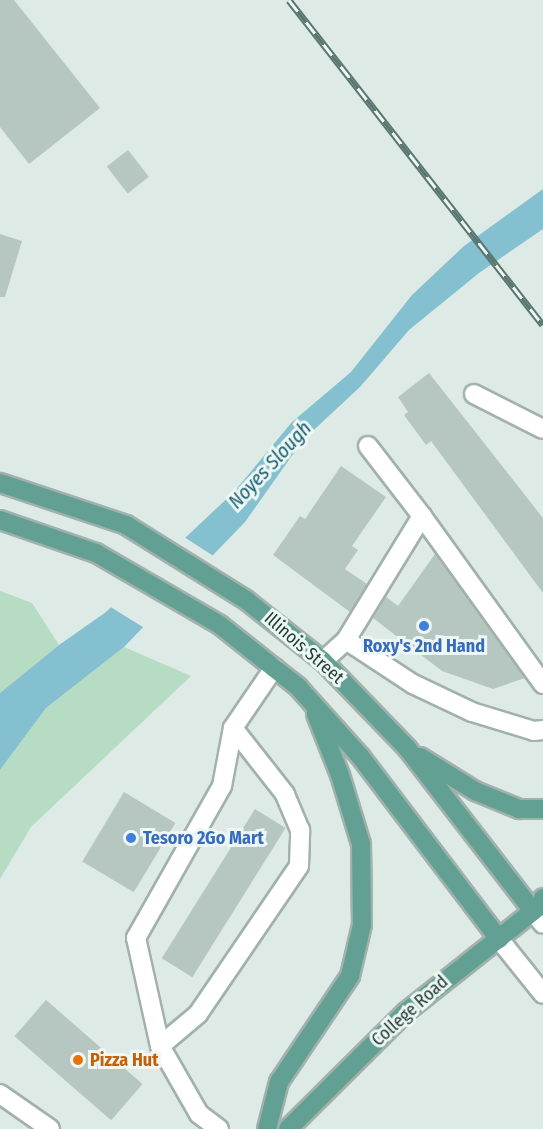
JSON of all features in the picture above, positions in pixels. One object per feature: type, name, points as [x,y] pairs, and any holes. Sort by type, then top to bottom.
[{"type":"main road","name":"Illinois Street","points":[[0,483],[126,525],[246,600],[323,661],[406,748],[541,909]]},
{"type":"main road","name":"Illinois Street","points":[[0,520],[96,553],[220,625],[274,668],[311,702],[360,756],[498,939]]},
{"type":"main road","points":[[267,1129],[279,1082],[350,976],[362,925],[361,844],[340,775],[311,702]]},
{"type":"main road","points":[[406,748],[475,791],[519,809],[543,809]]},
{"type":"main road","name":"College Road","points":[[288,1129],[406,1012],[498,939],[541,909]]},
{"type":"street","points":[[474,394],[543,429]]},
{"type":"street","points":[[368,446],[422,516],[543,684]]},
{"type":"street","points":[[323,661],[346,640],[422,516]]},
{"type":"street","points":[[346,640],[412,684],[472,712],[534,731],[543,730]]},
{"type":"street","points":[[219,1129],[199,1114],[160,1046],[136,938],[222,786],[233,728],[274,668]]},
{"type":"street","points":[[160,1046],[198,1014],[299,866],[300,830],[285,794],[233,728]]},
{"type":"street","points":[[498,939],[543,994]]},
{"type":"street","points":[[0,1094],[50,1129]]},
{"type":"green space","points":[[0,591],[32,603],[59,645],[0,693]]},
{"type":"green space","points":[[124,647],[191,676],[31,827],[0,879],[0,770],[46,708]]},
{"type":"water","name":"Noyes Slough","points":[[543,189],[543,229],[479,273],[409,330],[360,387],[303,440],[245,522],[124,647],[46,708],[0,770],[0,693],[59,645],[106,612],[234,492],[292,422],[351,372],[412,295],[464,246]]},
{"type":"pier","points":[[181,535],[215,557],[146,629],[109,606]]},
{"type":"building","points":[[0,0],[14,0],[100,108],[29,164],[0,127]]},
{"type":"building","points":[[128,150],[149,177],[128,193],[107,167]]},
{"type":"building","points":[[0,234],[22,241],[5,297],[0,297]]},
{"type":"building","points":[[429,373],[543,518],[543,593],[431,441],[426,445],[404,415],[408,412],[398,397]]},
{"type":"building","points":[[341,466],[386,497],[352,546],[358,550],[345,569],[367,584],[350,612],[273,555],[300,516],[305,519]]},
{"type":"building","points":[[435,554],[525,678],[493,689],[442,671],[373,618],[386,597],[398,606]]},
{"type":"building","name":"Tesoro 2Go Mart","points":[[124,792],[175,823],[134,892],[82,861]]},
{"type":"building","points":[[255,809],[286,828],[192,977],[162,958]]},
{"type":"building","name":"Pizza Hut","points":[[46,1000],[143,1084],[111,1120],[15,1036]]},
{"type":"railway","points":[[289,0],[543,325]]},
{"type":"place","name":"Roxy's 2nd Hand","points":[[424,626]]},
{"type":"place","name":"Tesoro 2Go Mart","points":[[131,838]]},
{"type":"place","name":"Pizza Hut","points":[[78,1060]]}]
